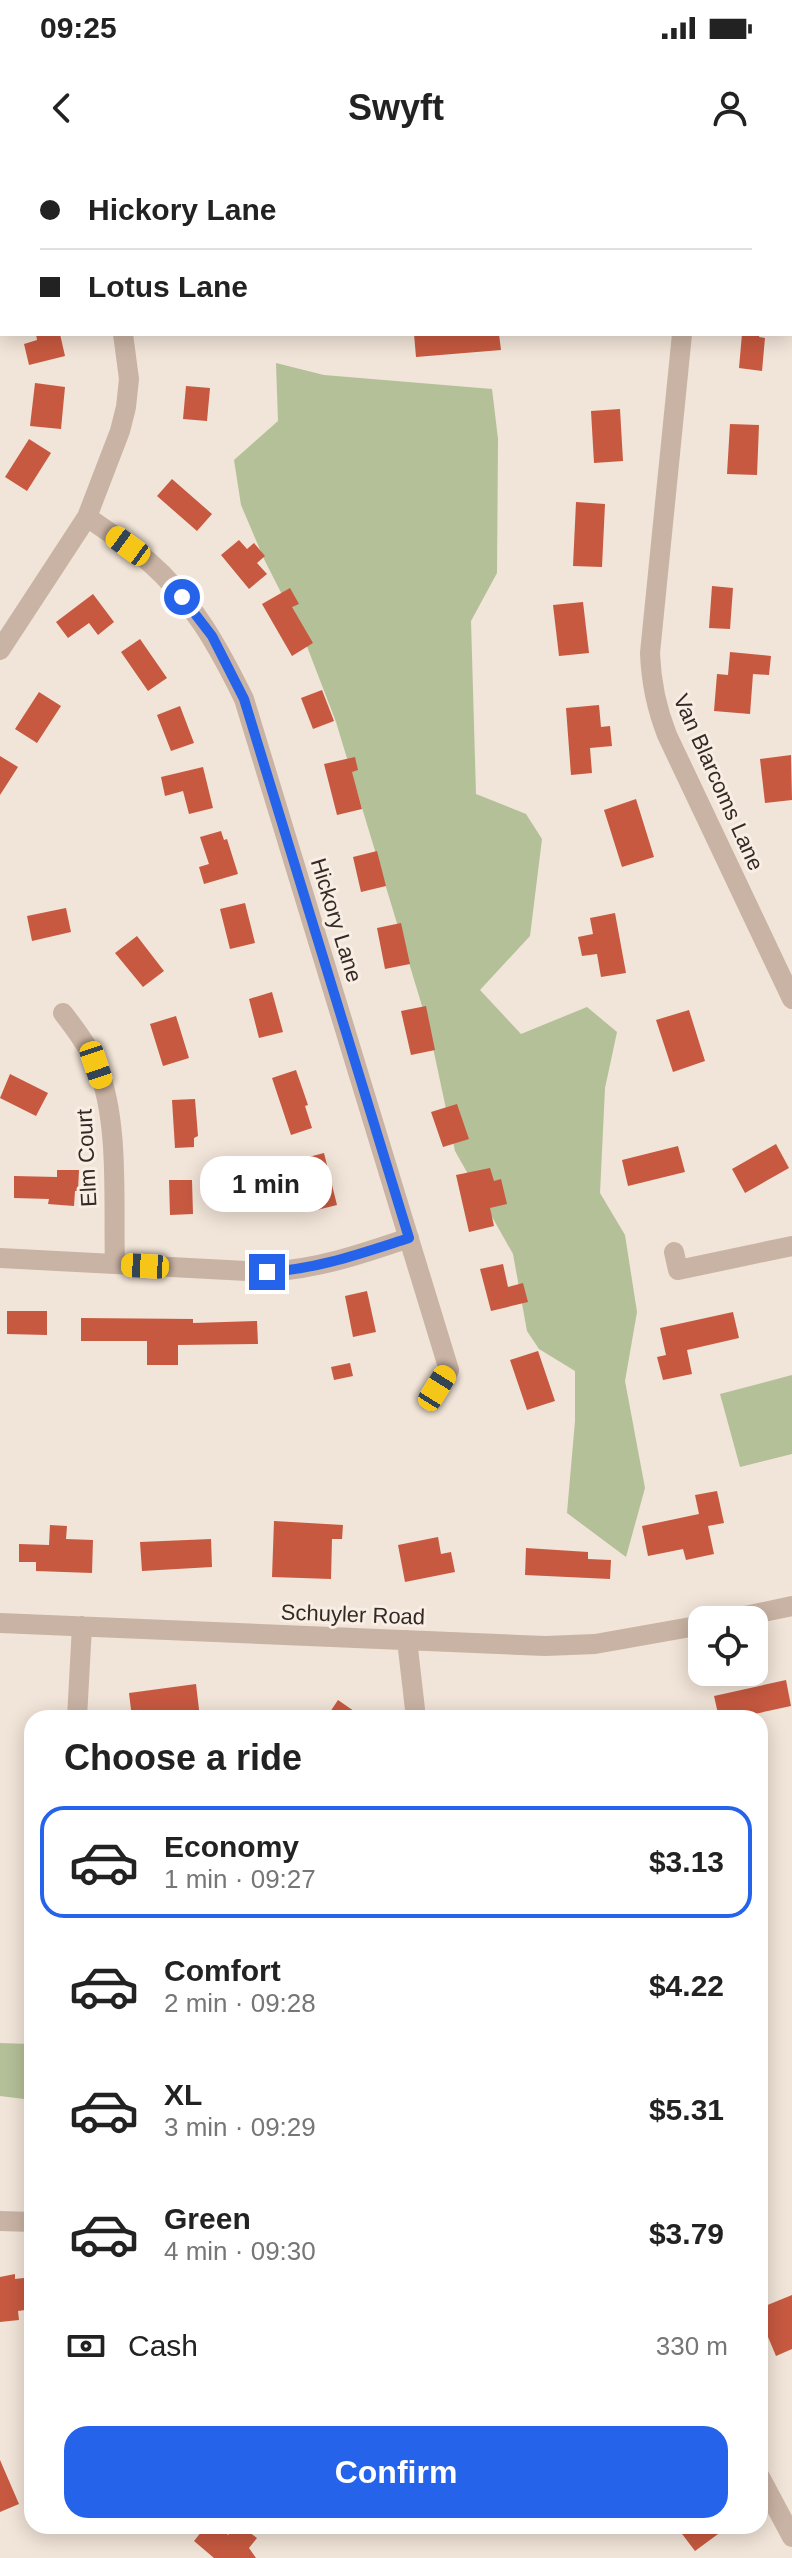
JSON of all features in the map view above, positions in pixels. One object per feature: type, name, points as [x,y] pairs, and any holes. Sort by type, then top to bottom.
[{"type":"street","points":[[0,650],[87,517],[126,407],[129,379],[123,336]]},
{"type":"street","name":"Van Blarcoms Lane","points":[[682,336],[650,653],[651,682],[667,735],[792,999]]},
{"type":"street","name":"Hickory Lane","points":[[87,517],[148,561],[182,597],[212,636],[244,699],[449,1370],[437,1388]]},
{"type":"street","name":"Elm Court","points":[[63,1013],[82,1038],[106,1093],[111,1123],[115,1264]]},
{"type":"street","points":[[0,1258],[267,1272],[331,1264],[409,1238]]},
{"type":"street","points":[[674,1252],[678,1270],[792,1246]]},
{"type":"street","points":[[768,1611],[792,1606]]},
{"type":"street","name":"Schuyler Road","points":[[0,1623],[545,1646],[595,1644],[688,1627]]},
{"type":"street","points":[[77,1710],[82,1626]]},
{"type":"street","points":[[407,1640],[415,1710]]},
{"type":"street","points":[[0,2221],[24,2222]]},
{"type":"street","points":[[768,2492],[792,2537]]},
{"type":"green space","points":[[276,363],[324,375],[492,389],[498,439],[497,573],[471,621],[476,794],[526,814],[542,839],[530,936],[480,990],[521,1034],[587,1007],[617,1032],[605,1088],[600,1193],[625,1235],[637,1312],[625,1381],[645,1488],[626,1557],[567,1513],[575,1421],[575,1371],[539,1349],[527,1331],[513,1254],[455,1151],[429,1029],[336,722],[303,636],[241,505],[234,460],[278,421]]},
{"type":"green space","points":[[792,1375],[792,1454],[740,1467],[720,1394]]},
{"type":"green space","points":[[0,2043],[24,2044],[24,2099],[0,2096]]},
{"type":"building","points":[[36,336],[60,336],[65,356],[29,365],[24,344],[37,340]]},
{"type":"building","points":[[414,336],[499,336],[501,350],[416,357]]},
{"type":"building","points":[[742,336],[765,338],[762,371],[739,368]]},
{"type":"building","points":[[35,383],[65,387],[61,429],[30,426]]},
{"type":"building","points":[[186,386],[210,388],[207,421],[183,419]]},
{"type":"building","points":[[620,409],[623,461],[594,463],[591,411]]},
{"type":"building","points":[[730,424],[759,425],[757,475],[727,474]]},
{"type":"building","points":[[29,439],[51,453],[27,491],[5,477]]},
{"type":"building","points":[[172,479],[212,514],[197,531],[157,496]]},
{"type":"building","points":[[576,502],[605,504],[602,567],[573,566]]},
{"type":"building","points":[[239,540],[247,549],[254,543],[265,556],[257,563],[267,574],[249,589],[221,555]]},
{"type":"building","points":[[712,586],[733,588],[730,629],[709,628]]},
{"type":"building","points":[[290,588],[299,604],[292,607],[313,643],[292,656],[262,604]]},
{"type":"building","points":[[93,594],[114,622],[98,635],[89,623],[68,638],[56,622]]},
{"type":"building","points":[[583,602],[589,653],[559,656],[553,605]]},
{"type":"building","points":[[140,639],[167,678],[148,691],[121,652]]},
{"type":"building","points":[[730,652],[771,656],[769,675],[753,674],[750,714],[714,711],[717,674],[728,675]]},
{"type":"building","points":[[322,690],[334,721],[313,729],[301,698]]},
{"type":"building","points":[[39,692],[61,706],[37,743],[15,729]]},
{"type":"building","points":[[599,705],[601,727],[610,726],[612,746],[590,748],[592,773],[571,775],[566,708]]},
{"type":"building","points":[[180,706],[194,743],[171,751],[157,715]]},
{"type":"building","points":[[791,755],[792,800],[765,803],[760,759]]},
{"type":"building","points":[[0,756],[18,767],[0,795]]},
{"type":"building","points":[[355,757],[358,770],[352,772],[362,809],[337,815],[324,764]]},
{"type":"building","points":[[203,767],[213,808],[189,814],[183,791],[165,796],[161,777]]},
{"type":"building","points":[[636,799],[654,857],[622,867],[604,810]]},
{"type":"building","points":[[221,831],[224,840],[227,839],[238,874],[204,884],[199,867],[209,864],[200,837]]},
{"type":"building","points":[[377,851],[386,886],[361,892],[353,857]]},
{"type":"building","points":[[245,903],[255,943],[230,949],[220,909]]},
{"type":"building","points":[[66,908],[71,932],[32,941],[27,916]]},
{"type":"building","points":[[615,913],[626,973],[601,977],[597,954],[582,956],[578,937],[593,934],[590,918]]},
{"type":"building","points":[[401,923],[410,964],[385,969],[377,928]]},
{"type":"building","points":[[137,936],[164,971],[143,987],[115,953]]},
{"type":"building","points":[[272,992],[283,1032],[259,1038],[249,999]]},
{"type":"building","points":[[426,1006],[435,1050],[411,1055],[401,1011]]},
{"type":"building","points":[[689,1010],[705,1061],[673,1072],[656,1020]]},
{"type":"building","points":[[176,1016],[189,1058],[163,1066],[150,1024]]},
{"type":"building","points":[[296,1070],[312,1128],[291,1135],[272,1078]]},
{"type":"building","points":[[10,1074],[48,1093],[36,1116],[0,1098]]},
{"type":"building","points":[[195,1099],[198,1136],[194,1138],[194,1147],[175,1148],[172,1100]]},
{"type":"building","points":[[457,1104],[469,1139],[443,1147],[431,1112]]},
{"type":"building","points":[[776,1144],[789,1168],[745,1193],[732,1169]]},
{"type":"building","points":[[678,1146],[685,1172],[628,1186],[622,1160]]},
{"type":"building","points":[[324,1153],[337,1205],[313,1211],[306,1180],[294,1183],[289,1162]]},
{"type":"building","points":[[490,1168],[494,1181],[501,1179],[507,1204],[490,1208],[494,1226],[469,1232],[456,1175]]},
{"type":"building","points":[[57,1170],[79,1170],[74,1206],[48,1204],[49,1199],[14,1198],[14,1176],[57,1177]]},
{"type":"building","points":[[169,1180],[192,1180],[193,1214],[170,1215]]},
{"type":"building","points":[[503,1264],[508,1287],[523,1283],[528,1302],[491,1311],[480,1269]]},
{"type":"building","points":[[367,1291],[376,1332],[353,1337],[345,1296]]},
{"type":"building","points":[[7,1311],[47,1311],[47,1335],[7,1334]]},
{"type":"building","points":[[733,1312],[739,1338],[687,1350],[692,1374],[663,1380],[657,1357],[666,1355],[660,1328]]},
{"type":"building","points":[[81,1318],[193,1319],[193,1323],[257,1321],[258,1344],[178,1345],[178,1365],[147,1365],[147,1341],[81,1341]]},
{"type":"building","points":[[538,1351],[555,1401],[527,1410],[510,1360]]},
{"type":"building","points":[[350,1363],[353,1376],[334,1380],[331,1367]]},
{"type":"building","points":[[717,1491],[724,1523],[708,1526],[714,1554],[686,1560],[683,1549],[648,1556],[642,1526],[699,1514],[695,1495]]},
{"type":"building","points":[[274,1521],[343,1525],[342,1539],[332,1539],[331,1579],[272,1577]]},
{"type":"building","points":[[50,1525],[67,1526],[66,1539],[93,1540],[92,1573],[36,1571],[36,1562],[19,1562],[19,1544],[49,1545]]},
{"type":"building","points":[[438,1537],[441,1554],[451,1552],[455,1572],[405,1582],[398,1545]]},
{"type":"building","points":[[211,1539],[212,1567],[142,1571],[140,1542]]},
{"type":"building","points":[[526,1548],[588,1552],[588,1559],[611,1560],[610,1579],[525,1575]]},
{"type":"building","points":[[786,1680],[791,1706],[768,1711],[717,1710],[714,1696]]},
{"type":"building","points":[[196,1684],[199,1710],[131,1710],[129,1693]]},
{"type":"building","points":[[338,1700],[352,1710],[331,1710]]},
{"type":"building","points":[[15,2274],[15,2279],[24,2278],[24,2310],[18,2311],[19,2320],[0,2322],[0,2277]]},
{"type":"building","points":[[792,2295],[792,2349],[776,2356],[768,2337],[768,2305]]},
{"type":"building","points":[[0,2460],[19,2504],[0,2512]]},
{"type":"building","points":[[200,2534],[252,2534],[257,2538],[249,2548],[256,2558],[214,2558],[194,2541]]},
{"type":"building","points":[[682,2534],[718,2534],[695,2551]]},
{"type":"route","points":[[182,597],[212,636],[244,699],[409,1238],[331,1264],[267,1272]]}]
